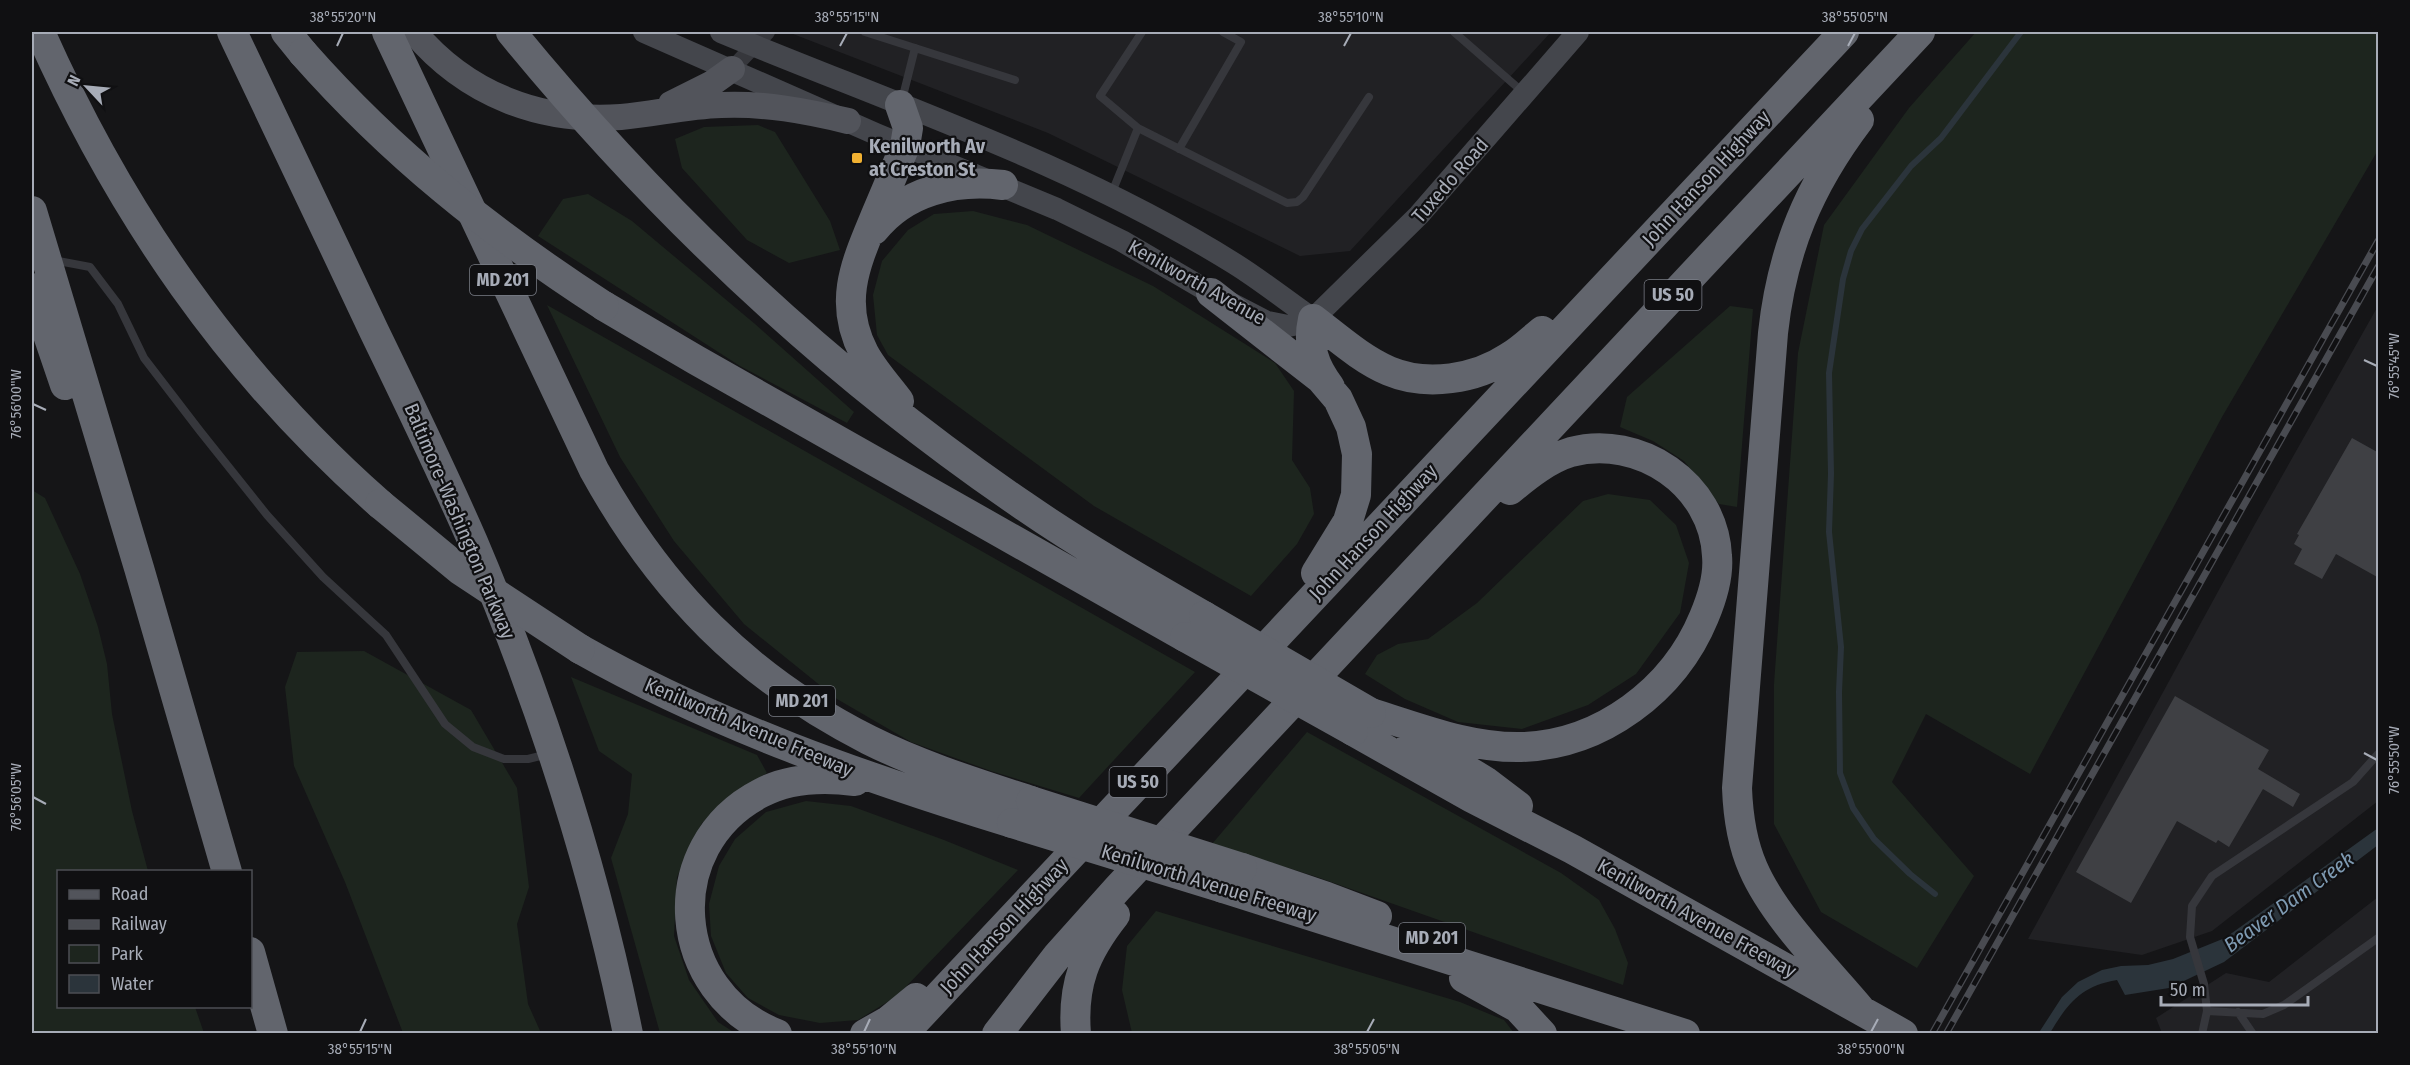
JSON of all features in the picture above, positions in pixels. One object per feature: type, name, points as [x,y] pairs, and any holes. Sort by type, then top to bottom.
[{"type":"highway","name":"Kenilworth Avenue Freeway","points":[[40,32],[100,155],[136,217],[175,277],[218,334],[265,390],[323,451],[380,504],[460,570],[580,649],[641,683],[716,718],[907,791],[1012,823],[1232,878],[1381,936],[1685,1034]]},
{"type":"highway","name":"Baltimore-Washington Parkway","points":[[232,32],[468,532],[499,606],[553,753],[609,946],[628,1034]]},
{"type":"highway","name":"MD 201","points":[[387,32],[589,459],[625,525],[660,573],[700,617],[735,650],[775,682],[821,713],[896,752],[954,776],[1031,801],[1232,878],[1327,897],[1621,1013]]},
{"type":"highway","points":[[510,32],[583,117],[657,197],[763,301],[818,350],[934,442],[1194,626]]},
{"type":"highway","name":"John Hanson Highway","points":[[903,1034],[1844,32]]},
{"type":"highway","name":"US 50","points":[[997,1034],[1058,955],[1221,778],[1920,32]]},
{"type":"highway","points":[[1860,1010],[1773,906],[1759,881],[1747,851],[1740,820],[1737,770],[1773,333],[1782,273],[1797,224],[1827,165],[1927,32]]},
{"type":"highway","name":"Kenilworth Avenue Freeway","points":[[294,42],[349,103],[445,192],[512,244],[604,306],[696,360],[1194,626],[1362,722],[1472,798],[1572,849],[1903,1034]]},
{"type":"highway","points":[[900,105],[908,128],[905,146],[852,276],[850,298],[852,320],[868,361],[934,442]]},
{"type":"highway","points":[[859,256],[871,234],[886,216],[918,195],[956,185],[980,183],[1003,185]]},
{"type":"highway","points":[[32,211],[226,870]]},
{"type":"highway","points":[[1256,657],[1328,556],[1352,508],[1358,481],[1356,448],[1345,412],[1312,357],[1310,337],[1312,319],[1364,357],[1389,371],[1404,376],[1429,379],[1462,376],[1485,369],[1510,357],[1643,246]]},
{"type":"highway","points":[[32,288],[63,381],[139,568]]},
{"type":"highway","points":[[1211,293],[1259,332],[1312,370],[1330,387]]},
{"type":"highway","points":[[1362,722],[1442,735],[1488,746],[1546,745],[1580,735],[1615,719],[1632,708],[1674,668],[1695,637],[1705,614],[1715,583],[1718,564],[1711,524],[1701,504],[1683,482],[1672,472],[1646,457],[1632,452],[1602,448],[1570,452],[1542,465],[1426,558]]},
{"type":"highway","points":[[1076,1034],[1075,1002],[1081,972],[1088,956],[1106,927],[1221,778]]},
{"type":"highway","points":[[777,1034],[759,1026],[729,1004],[716,990],[698,958],[690,923],[689,904],[697,867],[705,849],[728,816],[744,803],[761,793],[790,782],[818,779],[847,780],[907,791]]},
{"type":"highway","points":[[865,1034],[888,1021],[1021,908]]},
{"type":"highway","points":[[1381,936],[1506,1000],[1528,1017],[1542,1034]]},
{"type":"highway","points":[[252,959],[273,1034]]},
{"type":"main road","points":[[414,32],[447,66],[494,95],[536,111],[583,117],[622,117],[657,111],[739,105],[802,111],[848,121]]},
{"type":"main road","name":"Kenilworth Avenue","points":[[644,32],[905,146],[1003,185],[1122,241],[1211,293],[1267,322],[1296,325],[1312,319]]},
{"type":"main road","name":"Kenilworth Avenue","points":[[721,32],[761,38],[900,105],[1028,157],[1111,195],[1236,264],[1312,319]]},
{"type":"main road","name":"Tuxedo Road","points":[[1312,319],[1404,232],[1578,32]]},
{"type":"main road","points":[[657,111],[711,84],[732,69]]},
{"type":"street","points":[[732,69],[761,38]]},
{"type":"lane","points":[[865,32],[1015,80]]},
{"type":"lane","points":[[1142,32],[1100,96],[1138,128],[1287,203],[1292,204],[1303,197],[1369,98]]},
{"type":"lane","points":[[1179,148],[1241,42],[1223,32]]},
{"type":"lane","points":[[1460,33],[1524,94]]},
{"type":"lane","points":[[900,105],[915,48]]},
{"type":"lane","points":[[1111,195],[1138,128]]},
{"type":"lane","points":[[46,259],[90,267],[118,304],[144,358],[275,524],[338,592],[386,635],[445,724],[473,747],[504,759],[528,759],[553,753]]},
{"type":"lane","points":[[2202,1034],[2207,1011],[2204,984],[2190,937],[2193,906],[2212,876],[2353,782],[2379,754]]},
{"type":"lane","points":[[2207,1011],[2263,1014],[2284,1005],[2379,938]]},
{"type":"lane","points":[[2238,1012],[2253,1034]]},
{"type":"shaded area","points":[[788,32],[1551,32],[1350,251],[1300,256],[1048,133]]},
{"type":"shaded area","points":[[2378,306],[2378,801],[2212,931],[2142,955],[2028,939],[2255,524]]},
{"type":"shaded area","points":[[2378,897],[2378,1033],[2162,1033],[2156,1018],[2226,973],[2269,982]]},
{"type":"green space","points":[[1976,32],[2378,32],[2378,150],[2222,417],[2030,774],[1926,714],[1892,782],[1974,876],[1917,968],[1821,912],[1774,824],[1774,684],[1798,353],[1824,225],[1909,108]]},
{"type":"green space","points":[[758,125],[775,132],[830,221],[840,250],[789,263],[747,240],[682,168],[675,139],[704,127]]},
{"type":"green space","points":[[588,194],[632,221],[755,324],[854,412],[847,423],[740,366],[538,236],[563,199]]},
{"type":"green space","points":[[973,211],[1027,225],[1153,286],[1275,363],[1294,391],[1292,460],[1310,488],[1314,514],[1297,544],[1251,596],[1094,506],[888,355],[877,335],[873,295],[882,261],[908,230],[934,214]]},
{"type":"green space","points":[[547,305],[1195,672],[1079,798],[991,771],[911,742],[837,699],[744,624],[674,541],[620,457]]},
{"type":"green space","points":[[1730,306],[1753,309],[1737,507],[1719,504],[1684,461],[1653,441],[1620,427],[1627,397]]},
{"type":"green space","points":[[32,490],[45,498],[80,574],[98,627],[107,664],[112,714],[132,811],[148,870],[57,870],[57,1008],[195,1008],[204,1033],[32,1033]]},
{"type":"green space","points":[[1608,494],[1650,500],[1676,525],[1689,563],[1680,613],[1636,674],[1588,705],[1522,729],[1458,722],[1405,699],[1365,674],[1377,655],[1398,644],[1428,639],[1477,603],[1583,501]]},
{"type":"green space","points":[[364,651],[471,710],[517,788],[529,887],[517,924],[528,1004],[541,1033],[403,1033],[345,882],[294,766],[285,687],[297,652]]},
{"type":"green space","points":[[571,677],[757,755],[767,773],[740,789],[702,823],[677,877],[674,936],[689,980],[718,1022],[735,1033],[660,1033],[611,858],[628,814],[632,774],[599,751]]},
{"type":"green space","points":[[1307,732],[1561,873],[1599,900],[1615,929],[1628,963],[1623,985],[1314,876],[1212,844]]},
{"type":"green space","points":[[806,801],[851,806],[1018,870],[897,996],[858,1020],[820,1023],[779,1015],[748,998],[726,973],[711,936],[709,904],[719,866],[735,839],[766,812]]},
{"type":"green space","points":[[1156,911],[1460,1002],[1504,1020],[1514,1033],[1132,1033],[1122,990],[1127,946]]},
{"type":"water","name":"Beaver Dam Creek","points":[[2378,828],[2378,845],[2224,962],[2169,988],[2125,995],[2117,980],[2094,987],[2085,991],[2070,1005],[2050,1033],[2038,1034],[2062,997],[2078,982],[2102,970],[2121,966],[2148,965],[2173,959],[2225,938]]},
{"type":"building","points":[[2352,438],[2379,453],[2379,578],[2336,554],[2322,579],[2294,564],[2302,549],[2294,544],[2299,535],[2297,534]]},
{"type":"building","points":[[2175,696],[2269,750],[2258,769],[2300,794],[2293,807],[2263,789],[2229,847],[2218,840],[2216,843],[2177,821],[2131,903],[2076,872]]},
{"type":"waterway","points":[[1935,894],[1910,874],[1874,839],[1853,808],[1840,773],[1841,647],[1829,532],[1831,474],[1829,373],[1843,279],[1851,251],[1862,229],[1911,166],[1941,138],[2021,32]]},
{"type":"railway","points":[[1932,1034],[2378,241]]},
{"type":"railway","points":[[1946,1034],[2378,267]]},
{"type":"place","name":"Kenilworth Av at Creston St","points":[[857,158]]}]
